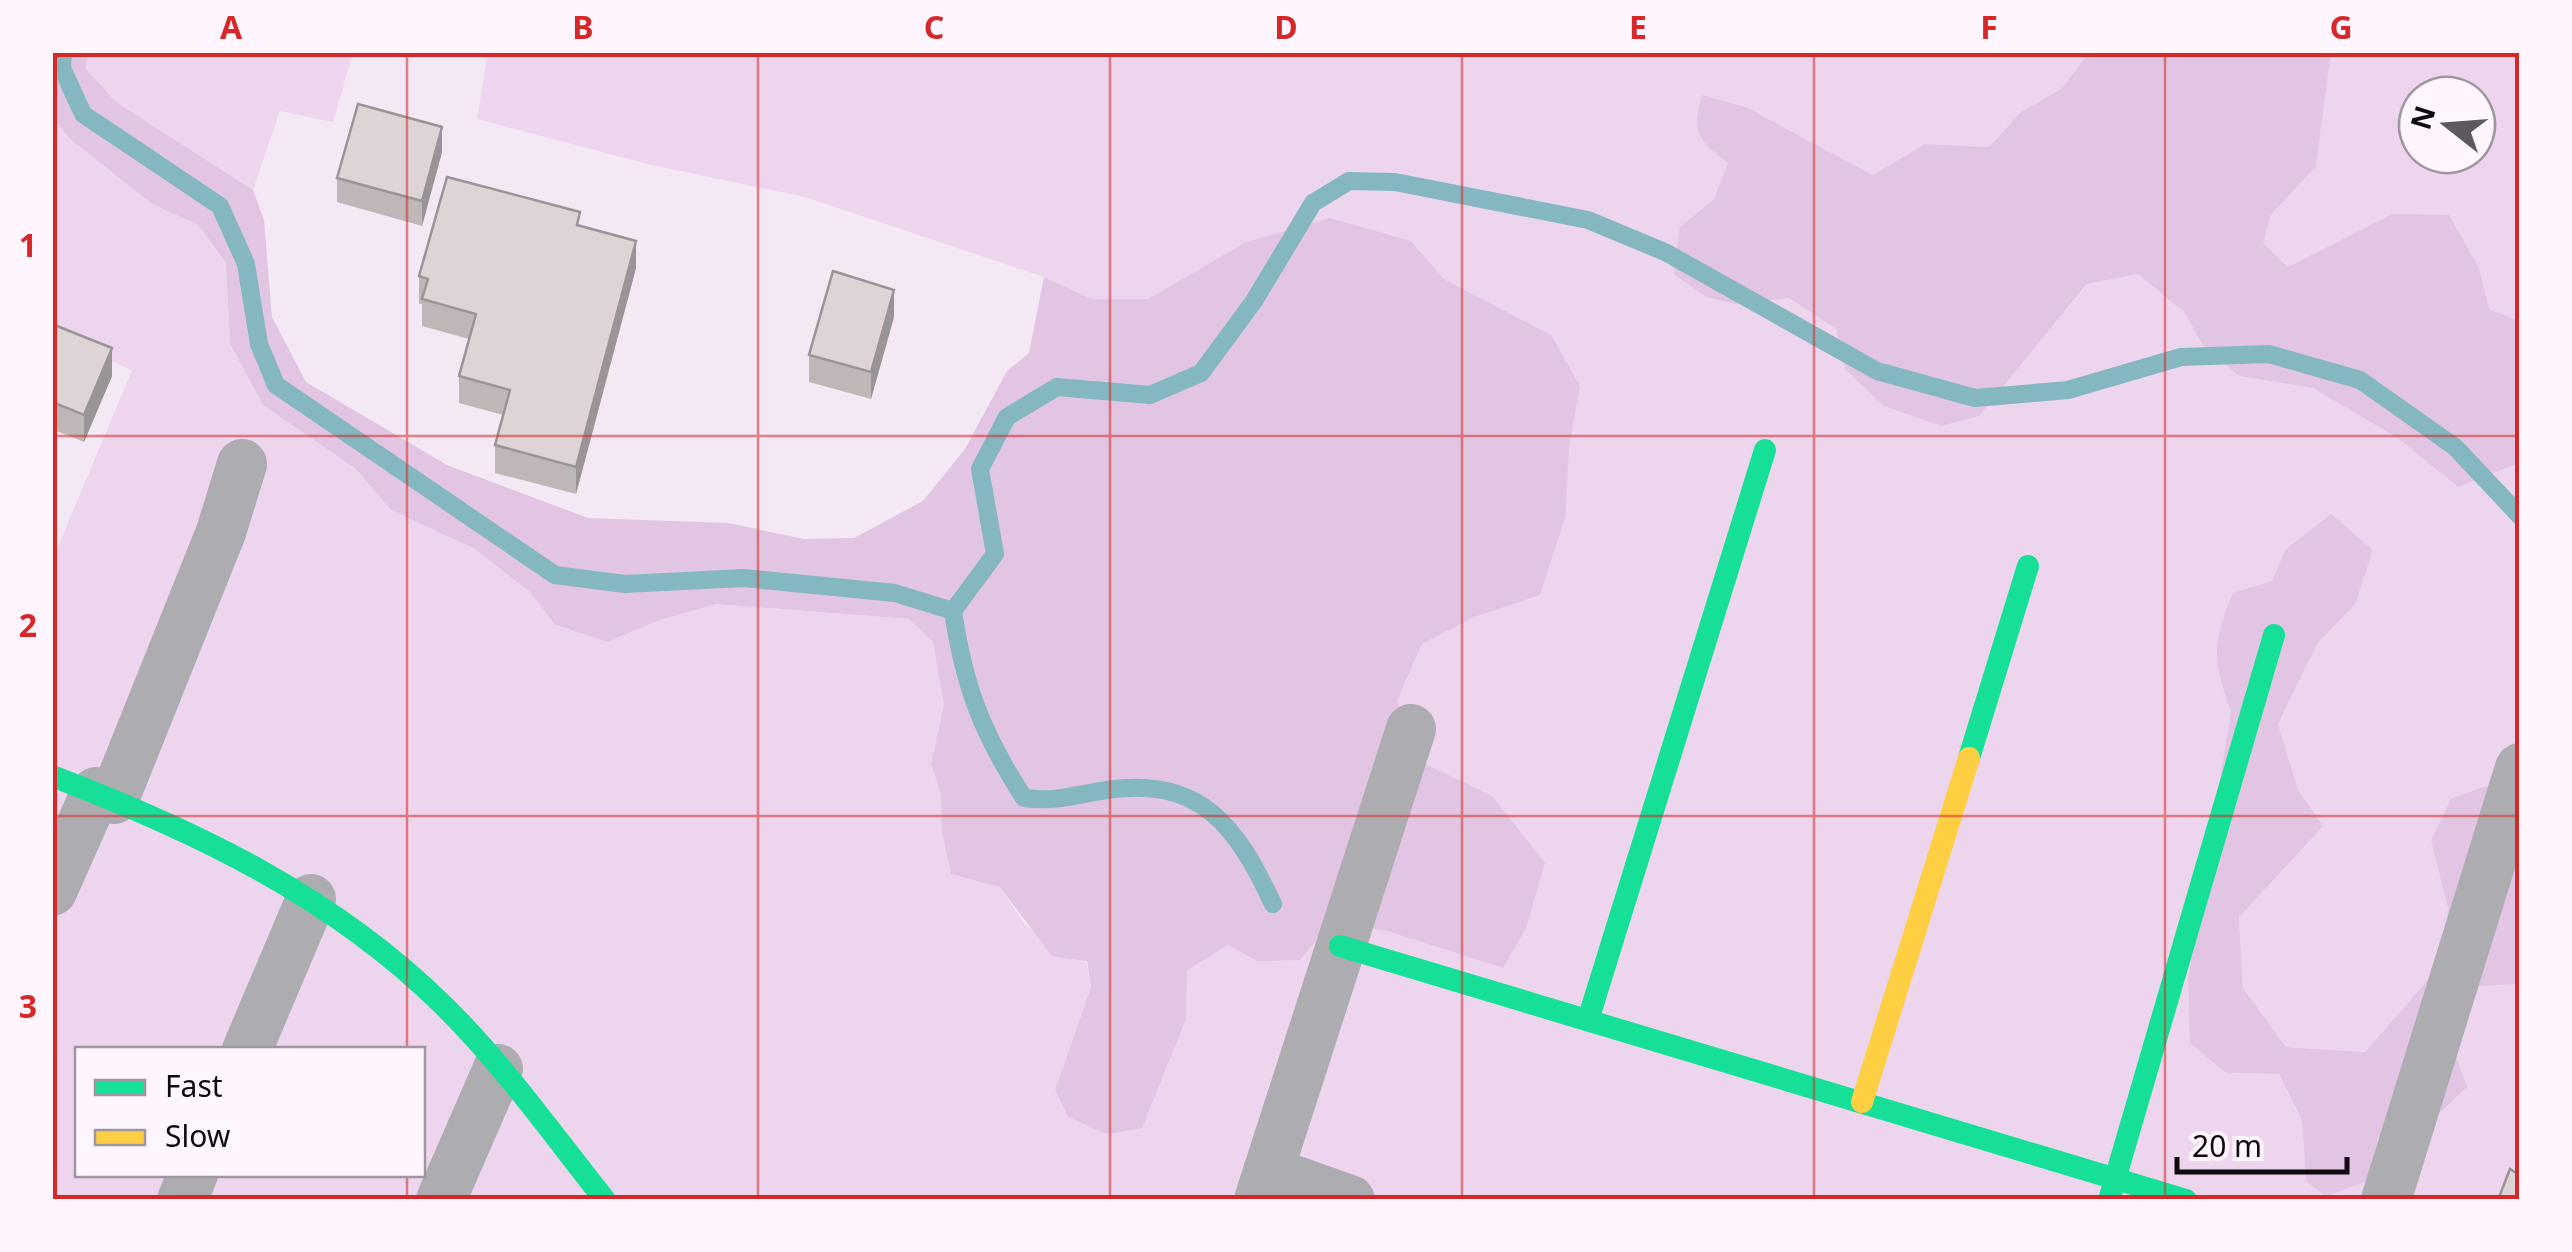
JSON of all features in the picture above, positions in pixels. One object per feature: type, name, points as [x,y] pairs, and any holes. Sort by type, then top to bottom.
[{"type":"street","points":[[1588,1020],[1765,450]]},
{"type":"street","points":[[52,891],[88,789],[220,532],[242,464]]},
{"type":"street","points":[[1862,1102],[2028,566]]},
{"type":"street","points":[[2112,1189],[2274,636]]},
{"type":"street","points":[[1350,1200],[1264,1185],[1410,728]]},
{"type":"street","points":[[2386,1200],[2520,768]]},
{"type":"street","points":[[88,789],[170,822],[311,899],[372,943],[444,1006],[605,1200]]},
{"type":"street","points":[[248,1047],[311,899]]},
{"type":"street","points":[[1340,946],[1862,1102],[2112,1189],[2186,1200]]},
{"type":"street","points":[[441,1200],[498,1069]]},
{"type":"shaded area","points":[[52,53],[88,53],[86,69],[116,102],[253,190],[264,220],[272,317],[306,382],[447,465],[588,518],[728,523],[804,539],[854,538],[923,501],[965,449],[1007,371],[1029,353],[1044,277],[1091,299],[1148,299],[1244,243],[1330,218],[1411,241],[1444,279],[1551,335],[1580,386],[1569,447],[1565,518],[1540,595],[1474,617],[1422,644],[1397,701],[1421,762],[1492,796],[1545,863],[1526,928],[1503,968],[1387,931],[1330,923],[1300,960],[1257,961],[1228,945],[1187,970],[1186,1019],[1142,1128],[1106,1134],[1068,1117],[1055,1090],[1091,987],[1087,961],[1052,956],[1000,887],[951,874],[942,831],[941,794],[931,764],[944,704],[933,642],[909,619],[716,604],[660,620],[607,642],[555,625],[531,593],[475,549],[391,510],[356,469],[263,405],[230,344],[226,263],[198,225],[152,204],[69,138],[53,118]]},
{"type":"shaded area","points":[[88,53],[353,53],[333,122],[280,111],[253,190],[116,102],[86,69]]},
{"type":"shaded area","points":[[464,53],[2089,53],[2061,89],[2021,112],[1989,147],[1925,144],[1873,175],[1746,107],[1702,95],[1729,162],[1714,199],[1680,227],[1735,304],[1789,298],[1836,329],[1845,369],[1979,415],[2088,284],[2138,274],[2185,313],[2202,344],[2239,376],[2313,388],[2399,439],[2458,487],[2519,463],[2519,808],[2431,841],[2448,908],[2441,965],[2365,1052],[2286,1047],[2243,988],[2239,916],[2322,826],[2298,790],[2278,724],[2317,644],[2355,604],[2285,550],[2272,581],[2233,593],[2226,1073],[2279,1074],[2302,1120],[2306,1181],[2368,1180],[2378,1138],[2403,1094],[2454,1052],[2469,987],[2519,984],[2519,1164],[2505,1199],[53,1199],[53,559],[132,370],[53,335],[52,118],[69,138],[152,204],[198,225],[226,264],[230,344],[263,405],[356,469],[391,510],[475,549],[531,593],[556,626],[607,642],[660,620],[716,604],[909,619],[934,642],[944,704],[931,764],[941,794],[942,831],[1000,887],[1025,925],[1086,961],[1091,987],[1055,1090],[1186,1019],[1187,969],[1228,945],[1257,961],[1330,923],[1387,931],[1503,968],[1397,701],[1422,644],[1474,616],[1540,595],[1579,386],[1551,335],[1444,279],[1411,241],[1244,243],[1148,299],[1091,299],[1044,277],[805,197],[648,164],[477,119],[487,58]]},
{"type":"shaded area","points":[[2089,53],[2331,53],[2316,166],[2271,215],[2263,243],[2288,267],[2393,214],[2449,215],[2479,268],[2489,309],[2519,321],[2519,463],[2458,487],[2399,439],[2313,388],[2239,376],[2202,344],[2185,313],[2138,274],[2087,284],[1979,416],[1941,426],[1884,406],[1845,369],[1836,329],[1789,298],[1736,304],[1706,297],[1674,274],[1680,227],[1714,199],[1728,163],[1700,135],[1697,118],[1702,95],[1746,107],[1873,175],[1925,144],[1989,147],[2021,112],[2061,89]]},
{"type":"shaded area","points":[[2331,53],[2519,53],[2519,321],[2489,309],[2479,268],[2340,244],[2288,267],[2262,243],[2271,215],[2316,166]]},
{"type":"shaded area","points":[[2331,514],[2373,550],[2355,604],[2317,644],[2278,724],[2298,790],[2323,826],[2239,917],[2243,988],[2286,1047],[2365,1052],[2441,965],[2448,908],[2431,841],[2451,799],[2486,786],[2519,808],[2519,984],[2469,987],[2454,1052],[2467,1087],[2433,1119],[2403,1095],[2378,1138],[2368,1181],[2326,1196],[2306,1181],[2302,1120],[2279,1074],[2226,1073],[2190,1043],[2188,980],[2231,711],[2218,665],[2221,625],[2233,593],[2272,581],[2285,550]]},
{"type":"building","points":[[358,104],[442,127],[422,201],[337,178]]},
{"type":"building","points":[[447,177],[580,212],[577,225],[636,241],[576,467],[495,445],[510,390],[459,376],[476,314],[422,299],[428,279],[419,276]]},
{"type":"building","points":[[833,271],[894,290],[871,372],[809,355]]},
{"type":"building","points":[[52,324],[112,348],[84,415],[52,402]]},
{"type":"building","points":[[2520,1164],[2520,1200],[2498,1200],[2510,1169],[2516,1173]]},
{"type":"waterway","points":[[63,52],[62,68],[83,114],[220,206],[246,264],[259,344],[276,385],[555,575],[625,584],[743,578],[895,593],[953,611],[995,554],[980,469],[1007,417],[1057,387],[1150,395],[1201,373],[1254,301],[1313,203],[1349,181],[1395,182],[1588,220],[1665,252],[1877,371],[1975,398],[2068,390],[2181,357],[2269,354],[2360,380],[2455,447],[2520,516]]},
{"type":"waterway","points":[[953,611],[977,708],[1024,798],[1057,799],[1140,788],[1168,791],[1191,800],[1229,830],[1273,904]]},
{"type":"traffic: fast","points":[[1588,1020],[1765,450]]},
{"type":"traffic: fast","points":[[1969,758],[2028,566]]},
{"type":"traffic: fast","points":[[2109,1200],[2274,635]]},
{"type":"traffic: fast","points":[[52,776],[210,844],[310,900],[357,932],[401,967],[466,1029],[605,1200]]},
{"type":"traffic: fast","points":[[1340,946],[2186,1200]]},
{"type":"traffic: slow","points":[[1862,1102],[1969,758]]}]
